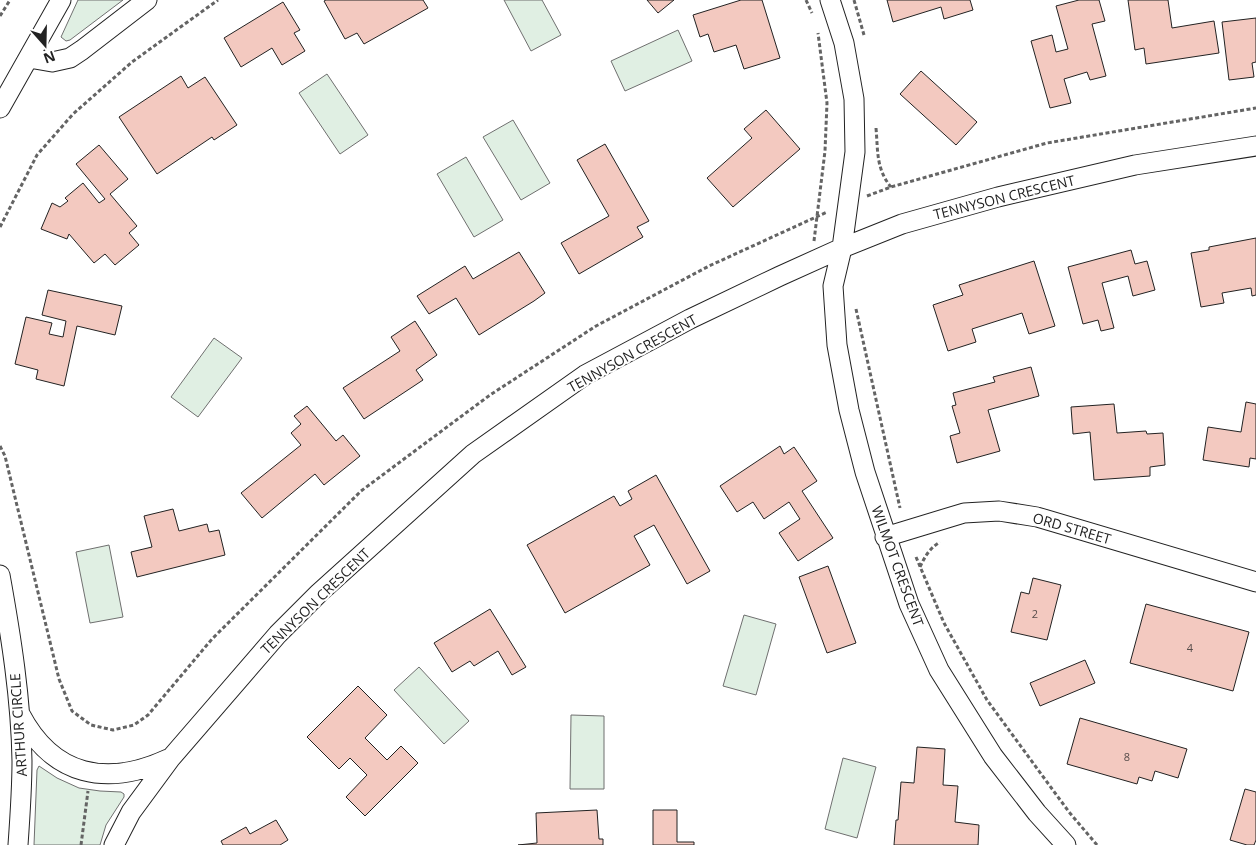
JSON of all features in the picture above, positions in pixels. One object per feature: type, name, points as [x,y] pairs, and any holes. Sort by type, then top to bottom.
[{"type":"street","points":[[0,108],[30,58],[61,0]]},
{"type":"street","points":[[30,58],[52,62],[70,58],[148,0]]},
{"type":"street","name":"WILMOT CRESCENT","points":[[830,0],[844,43],[854,99],[855,152],[842,248],[833,286],[838,345],[849,410],[865,472],[885,537],[909,604],[939,670],[993,756],[1066,845]]},
{"type":"street","name":"TENNYSON CRESCENT","points":[[114,845],[131,812],[170,758],[278,634],[319,594],[473,454],[585,375],[690,319],[842,248],[902,224],[998,197],[1135,165],[1256,146]]},
{"type":"street","name":"ORD STREET","points":[[885,537],[964,513],[999,511],[1037,517],[1256,582]]},
{"type":"street","name":"ARTHUR CIRCLE","points":[[0,576],[9,628],[19,711],[22,762],[18,845]]},
{"type":"street","points":[[19,711],[33,735],[46,749],[70,765],[91,773],[106,775],[128,774],[146,769],[170,758]]},
{"type":"path","points":[[0,16],[10,0]]},
{"type":"path","points":[[0,227],[37,155],[73,114],[132,62],[218,0]]},
{"type":"path","points":[[806,0],[814,18]]},
{"type":"path","points":[[811,262],[825,150],[827,102],[818,27]]},
{"type":"path","points":[[854,301],[905,530],[944,623],[986,700],[1069,812],[1097,845]]},
{"type":"path","points":[[920,567],[932,547],[940,542]]},
{"type":"path","points":[[81,845],[91,773]]},
{"type":"green space","points":[[78,0],[123,0],[70,40],[66,41],[61,37]]},
{"type":"green space","points":[[504,0],[542,0],[561,35],[531,51]]},
{"type":"green space","points":[[678,30],[692,61],[625,91],[611,61]]},
{"type":"green space","points":[[327,74],[368,135],[340,154],[299,93]]},
{"type":"green space","points":[[513,120],[550,183],[521,200],[483,137]]},
{"type":"green space","points":[[466,157],[503,220],[474,237],[437,174]]},
{"type":"green space","points":[[214,338],[242,358],[198,417],[171,397]]},
{"type":"green space","points":[[109,545],[123,617],[90,623],[76,552]]},
{"type":"green space","points":[[744,615],[776,624],[756,695],[723,686]]},
{"type":"green space","points":[[419,667],[469,721],[444,744],[394,690]]},
{"type":"green space","points":[[571,715],[604,716],[604,789],[570,789]]},
{"type":"green space","points":[[843,758],[876,767],[857,838],[825,829]]},
{"type":"green space","points":[[39,766],[57,778],[79,788],[121,792],[124,794],[124,797],[106,825],[100,845],[34,845],[37,770]]},
{"type":"building","points":[[423,0],[428,8],[364,44],[357,33],[345,39],[324,1]]},
{"type":"building","points":[[647,0],[674,0],[658,13]]},
{"type":"building","points":[[741,0],[762,0],[780,58],[744,69],[736,45],[714,52],[708,34],[700,37],[693,15]]},
{"type":"building","points":[[887,0],[970,0],[973,10],[944,19],[941,7],[893,22]]},
{"type":"building","points":[[1079,0],[1099,0],[1105,21],[1092,24],[1106,76],[1090,80],[1087,72],[1064,79],[1071,103],[1050,108],[1031,41],[1052,35],[1056,52],[1068,49],[1056,6]]},
{"type":"building","points":[[1128,0],[1168,0],[1172,28],[1214,21],[1219,53],[1146,64],[1144,48],[1135,50]]},
{"type":"building","points":[[283,2],[300,30],[294,33],[305,51],[282,65],[272,48],[241,67],[224,38]]},
{"type":"building","points":[[1256,18],[1256,62],[1252,63],[1254,77],[1229,80],[1222,22]]},
{"type":"building","points":[[921,71],[977,122],[956,145],[900,94]]},
{"type":"building","points":[[181,76],[188,88],[205,77],[237,125],[214,140],[212,137],[157,174],[119,117]]},
{"type":"building","points":[[766,110],[800,149],[733,207],[707,178],[752,138],[744,129]]},
{"type":"building","points":[[605,144],[649,221],[637,227],[643,237],[579,274],[561,243],[609,216],[577,160]]},
{"type":"building","points":[[99,145],[128,179],[110,194],[137,226],[129,233],[139,245],[115,265],[105,254],[94,263],[69,234],[67,239],[41,229],[52,203],[60,207],[68,201],[65,198],[83,183],[99,203],[105,199],[76,164]]},
{"type":"building","points":[[1256,238],[1256,295],[1252,296],[1251,288],[1222,293],[1224,303],[1201,307],[1191,253],[1209,250],[1209,247]]},
{"type":"building","points":[[1131,250],[1135,264],[1147,261],[1155,290],[1133,296],[1128,276],[1102,283],[1114,328],[1101,331],[1098,320],[1083,324],[1068,267]]},
{"type":"building","points":[[519,252],[545,293],[479,335],[456,298],[429,314],[417,296],[465,266],[473,279]]},
{"type":"building","points":[[1034,261],[1055,326],[1029,334],[1022,313],[972,329],[976,342],[948,351],[933,305],[963,295],[959,285]]},
{"type":"building","points":[[48,290],[122,306],[115,335],[77,326],[64,386],[36,379],[38,370],[15,364],[26,317],[52,323],[49,334],[63,337],[66,321],[42,315]]},
{"type":"building","points":[[415,321],[437,355],[416,370],[423,380],[364,419],[343,388],[400,351],[391,337]]},
{"type":"building","points":[[1031,367],[1039,396],[988,410],[1000,451],[957,463],[950,436],[960,433],[952,406],[956,405],[953,393],[995,382],[993,377]]},
{"type":"building","points":[[1246,402],[1256,404],[1256,459],[1250,458],[1249,467],[1203,460],[1208,427],[1241,432]]},
{"type":"building","points":[[1114,404],[1117,433],[1146,431],[1147,434],[1163,433],[1165,465],[1150,467],[1150,476],[1094,480],[1090,432],[1073,434],[1071,407]]},
{"type":"building","points":[[307,406],[336,441],[343,435],[360,456],[324,485],[315,474],[262,518],[241,493],[301,445],[291,433],[301,424],[294,416]]},
{"type":"building","points":[[780,446],[784,454],[794,447],[817,481],[802,491],[833,538],[798,561],[779,533],[800,519],[789,502],[764,519],[753,502],[737,512],[720,486]]},
{"type":"building","points":[[656,475],[710,571],[687,584],[654,525],[634,536],[650,565],[565,613],[527,545],[614,496],[620,506],[632,499],[628,491]]},
{"type":"building","points":[[173,509],[179,531],[207,524],[209,532],[219,530],[225,555],[137,577],[131,552],[152,547],[144,516]]},
{"type":"building","points":[[828,566],[856,643],[827,653],[799,577]]},
{"type":"building","points":[[1033,578],[1061,585],[1047,640],[1011,632],[1021,592],[1029,594]]},
{"type":"building","points":[[1146,604],[1249,632],[1233,691],[1130,663]]},
{"type":"building","points":[[490,609],[526,667],[512,675],[498,651],[474,666],[470,661],[452,672],[434,643]]},
{"type":"building","points":[[1085,660],[1095,683],[1040,706],[1030,683]]},
{"type":"building","points":[[358,686],[387,715],[365,738],[387,760],[401,746],[418,763],[365,816],[346,797],[367,775],[350,758],[339,769],[307,737]]},
{"type":"building","points":[[1080,718],[1187,749],[1178,778],[1155,771],[1152,781],[1139,777],[1137,784],[1067,764]]},
{"type":"building","points":[[917,747],[945,749],[943,785],[958,786],[955,822],[979,825],[978,845],[894,845],[901,782],[914,783]]},
{"type":"building","points":[[1245,789],[1256,792],[1256,840],[1254,845],[1230,840]]},
{"type":"building","points":[[597,810],[599,839],[603,839],[603,845],[518,845],[537,843],[536,813]]},
{"type":"building","points":[[653,810],[677,810],[677,842],[694,842],[694,845],[653,845]]},
{"type":"building","points":[[276,820],[288,840],[280,845],[223,845],[221,841],[246,827],[250,834]]}]
